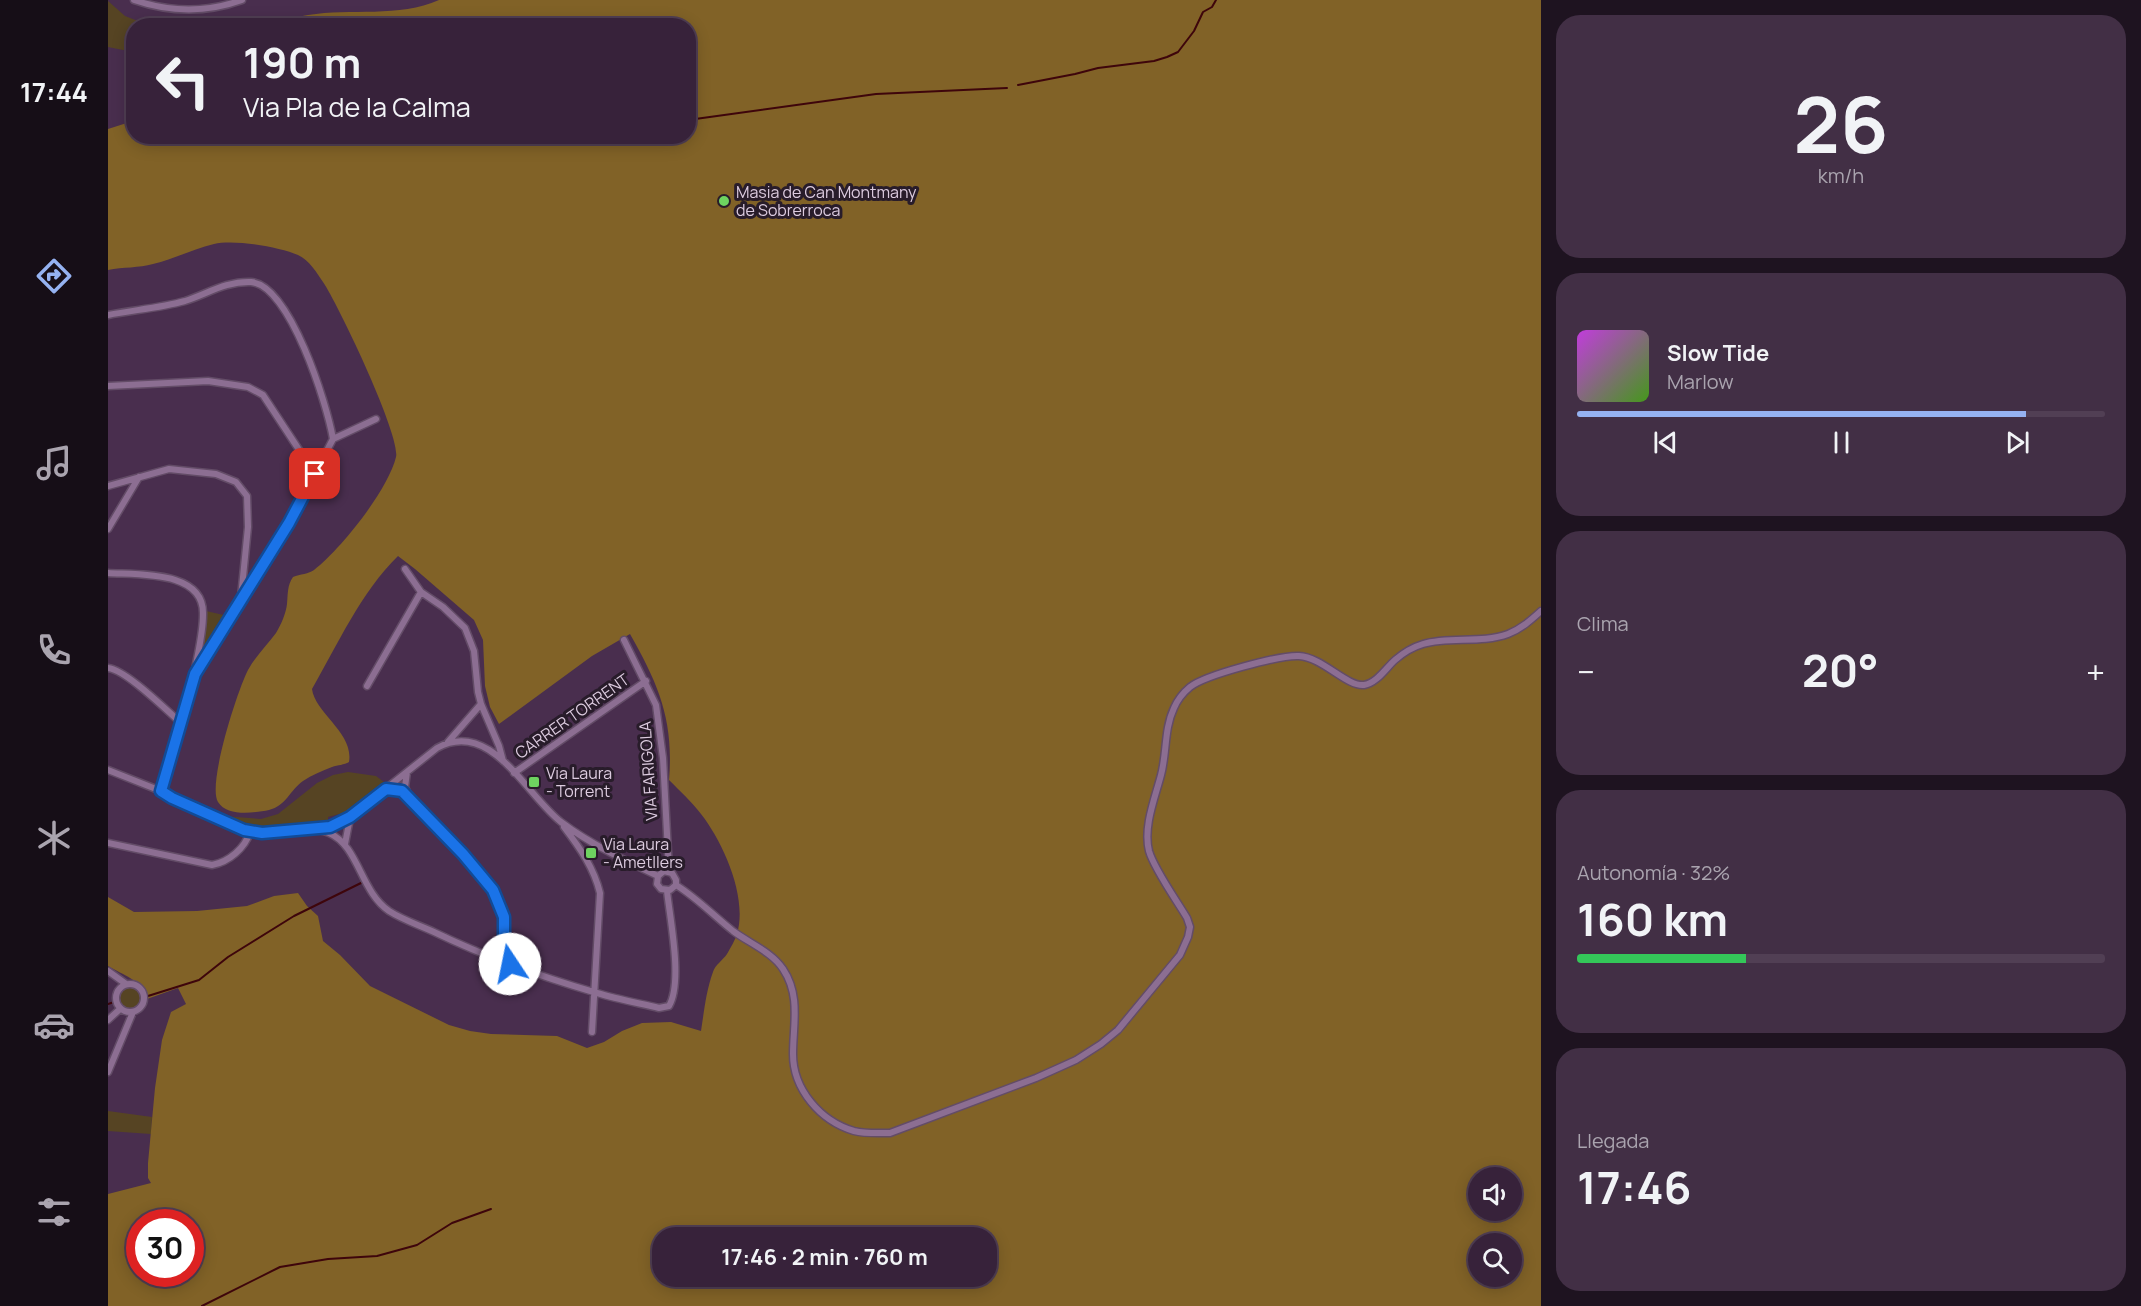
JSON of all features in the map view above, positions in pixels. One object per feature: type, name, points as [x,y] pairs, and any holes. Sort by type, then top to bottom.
[{"type":"street","points":[[134,0],[159,7],[191,10],[224,6],[242,0]]},
{"type":"street","points":[[108,315],[185,301],[227,284],[245,282],[265,286],[278,301],[294,327],[318,382],[330,420],[333,439],[289,523],[195,674]]},
{"type":"street","points":[[108,386],[208,381],[248,387],[263,395],[315,474]]},
{"type":"street","points":[[333,439],[376,419]]},
{"type":"street","points":[[108,486],[169,469],[216,474],[236,482],[247,496],[248,507],[241,600]]},
{"type":"street","points":[[108,529],[140,477]]},
{"type":"street","points":[[405,569],[421,592],[443,607],[465,628],[474,651],[481,704],[503,761]]},
{"type":"street","points":[[108,573],[165,576],[183,583],[200,597],[204,614],[195,674],[161,791]]},
{"type":"street","points":[[367,686],[421,592]]},
{"type":"street","points":[[667,891],[659,887],[657,881],[658,876],[664,872],[669,872],[675,877],[676,885],[738,934],[774,958],[784,970],[790,982],[796,1008],[793,1056],[795,1073],[801,1089],[818,1111],[831,1121],[853,1130],[890,1133],[1026,1082],[1076,1060],[1119,1030],[1180,955],[1190,927],[1149,850],[1149,832],[1165,758],[1170,718],[1175,705],[1191,687],[1210,677],[1276,659],[1299,656],[1318,662],[1354,684],[1362,686],[1374,681],[1394,661],[1413,648],[1435,642],[1509,634],[1528,623],[1541,611]]},
{"type":"street","name":"VIA FARIGOLA","points":[[624,640],[657,705],[663,758],[669,872]]},
{"type":"street","points":[[108,668],[114,668],[125,675],[180,722]]},
{"type":"street","name":"CARRER TORRENT","points":[[514,773],[646,681]]},
{"type":"street","points":[[448,742],[481,704]]},
{"type":"street","points":[[108,770],[161,791],[180,802],[250,832],[270,833],[330,827],[350,817],[437,747],[448,742],[470,741],[490,750],[558,820],[589,863],[597,880],[600,893],[592,1032]]},
{"type":"street","points":[[407,772],[405,787],[408,795]]},
{"type":"street","points":[[386,789],[398,789],[408,795],[493,890],[504,917],[504,948],[510,964]]},
{"type":"street","points":[[345,844],[350,817]]},
{"type":"street","points":[[558,820],[593,842],[658,876]]},
{"type":"street","points":[[318,829],[338,838],[345,844],[371,893],[387,909],[457,943],[510,964],[595,992],[659,1008],[669,1006],[675,993],[675,965],[667,891]]},
{"type":"street","points":[[108,843],[212,865],[225,861],[244,845],[250,832]]},
{"type":"street","points":[[667,891],[676,885]]},
{"type":"street","points":[[488,955],[504,948]]},
{"type":"street","points":[[108,972],[126,984],[137,986],[144,994],[142,1005],[133,1012],[108,1072]]},
{"type":"street","points":[[126,984],[117,991],[115,1002],[120,1009],[133,1012]]},
{"type":"street","points":[[108,1020],[120,1009]]},
{"type":"shaded area","points":[[439,0],[1541,0],[1541,1306],[108,1306],[108,1194],[151,1183],[148,1178],[148,1163],[162,1040],[171,1012],[186,1004],[178,988],[147,999],[146,993],[138,983],[108,966],[108,897],[134,912],[197,911],[247,906],[274,896],[298,893],[318,916],[323,941],[370,986],[449,1025],[470,1031],[557,1036],[587,1048],[642,1023],[671,1022],[701,1031],[713,972],[727,954],[737,934],[740,919],[739,904],[731,871],[717,839],[701,814],[669,780],[667,721],[649,670],[630,634],[592,656],[499,724],[490,707],[485,686],[483,640],[474,620],[398,556],[361,602],[312,689],[320,706],[346,742],[349,762],[306,779],[280,805],[269,810],[249,813],[234,812],[222,807],[218,802],[216,792],[220,757],[238,696],[248,670],[281,623],[291,580],[293,577],[312,571],[350,534],[384,486],[396,457],[395,444],[367,370],[331,295],[309,263],[302,257],[268,247],[244,243],[223,243],[206,246],[148,265],[108,270],[108,129],[126,123],[126,144],[696,144],[696,18],[293,18],[324,13],[391,11],[424,6]]},
{"type":"shaded area","points":[[108,1],[130,18],[126,18],[126,51],[108,47]]},
{"type":"shaded area","points":[[206,611],[228,616],[201,656]]},
{"type":"shaded area","points":[[348,772],[376,776],[384,782],[350,812],[341,817],[339,814],[328,817],[328,821],[322,823],[294,827],[260,828],[222,816],[261,819],[278,814],[317,783],[333,775]]},
{"type":"shaded area","points":[[130,986],[138,990],[142,998],[138,1006],[130,1010],[122,1006],[118,998],[122,990]]},
{"type":"shaded area","points":[[108,1111],[152,1117],[151,1134],[108,1131]]},
{"type":"waterway","points":[[1018,85],[1098,68],[1154,61],[1167,57],[1178,52],[1194,31],[1203,12],[1212,7],[1216,0]]},
{"type":"waterway","points":[[696,119],[876,94],[1007,88]]},
{"type":"waterway","points":[[148,996],[199,980],[228,957],[294,916],[363,882]]},
{"type":"waterway","points":[[108,1004],[114,1002]]},
{"type":"waterway","points":[[202,1306],[280,1267],[328,1259],[377,1256],[417,1245],[452,1223],[491,1209]]},
{"type":"place","name":"Masia de Can Montmany de Sobrerroca","points":[[724,201]]},
{"type":"place","name":"Via Laura - Torrent","points":[[534,782]]},
{"type":"place","name":"Via Laura - Ametllers","points":[[591,853]]},
{"type":"route","points":[[315,474],[289,523],[195,674],[161,791],[244,830],[262,833],[330,827],[350,817],[386,789],[402,791],[463,854],[493,890],[504,917],[504,948],[510,964]]}]
